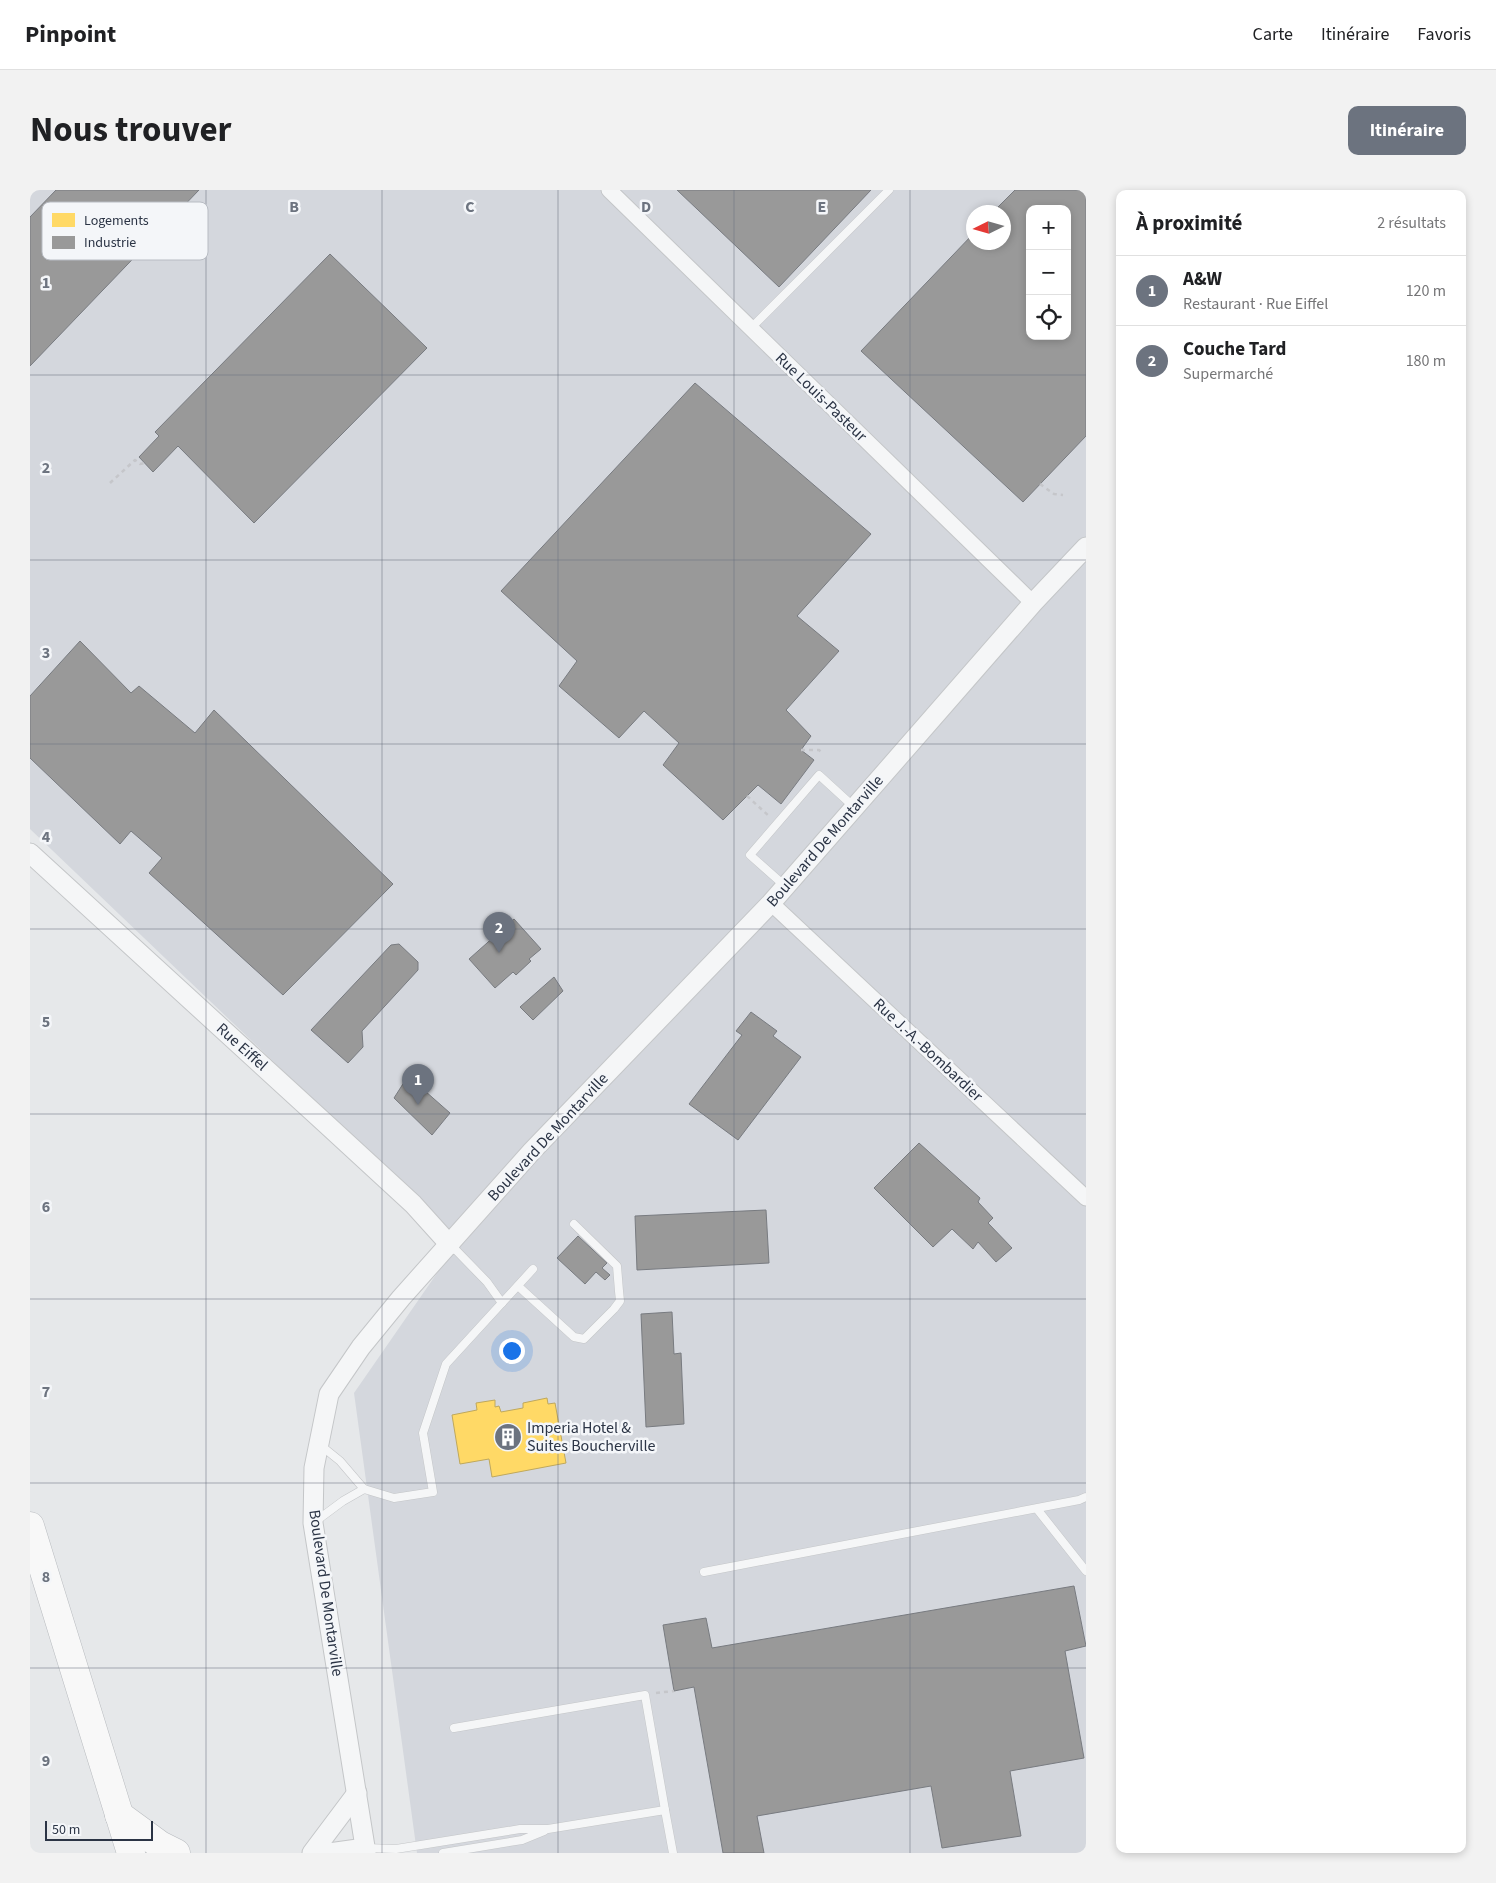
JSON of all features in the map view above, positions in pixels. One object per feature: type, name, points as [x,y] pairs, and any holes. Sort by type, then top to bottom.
[{"type":"highway","points":[[30,1526],[131,1853]]},
{"type":"highway","points":[[119,1815],[160,1845],[176,1853]]},
{"type":"street","name":"Rue Louis-Pasteur","points":[[608,190],[1033,603]]},
{"type":"street","name":"Boulevard De Montarville","points":[[366,1850],[313,1523],[314,1468],[329,1394],[361,1346],[401,1298],[532,1151],[771,903],[1033,603],[1086,547]]},
{"type":"street","name":"Rue Eiffel","points":[[30,853],[413,1204],[450,1244]]},
{"type":"street","name":"Rue J.-A.-Bombardier","points":[[771,903],[1086,1198]]},
{"type":"street","points":[[312,1853],[357,1793]]},
{"type":"street","points":[[329,1853],[366,1850]]},
{"type":"lane","points":[[751,328],[889,190]]},
{"type":"lane","points":[[785,886],[750,855],[819,775],[854,808]]},
{"type":"lane","points":[[518,1286],[579,1339],[584,1339],[614,1309],[620,1301],[616,1266],[574,1224]]},
{"type":"lane","points":[[450,1244],[487,1282],[502,1303]]},
{"type":"lane","points":[[319,1443],[340,1461],[364,1489],[394,1498],[433,1492],[423,1433],[446,1364],[533,1269]]},
{"type":"lane","points":[[313,1523],[342,1500],[364,1489]]},
{"type":"lane","points":[[704,1572],[1037,1509],[1086,1497]]},
{"type":"lane","points":[[1037,1509],[1086,1571]]},
{"type":"lane","points":[[454,1728],[645,1695],[673,1853]]},
{"type":"lane","points":[[443,1853],[522,1840],[548,1830],[665,1810]]},
{"type":"lane","points":[[366,1850],[396,1848],[520,1829],[548,1830]]},
{"type":"path","points":[[110,482],[135,460],[140,464],[146,463]]},
{"type":"path","points":[[1040,484],[1054,494],[1063,495]]},
{"type":"path","points":[[800,750],[819,750],[822,754]]},
{"type":"path","points":[[747,796],[777,824]]},
{"type":"path","points":[[645,1695],[674,1691]]},
{"type":"shaded area","points":[[30,190],[1086,190],[1086,1853],[417,1853],[354,1393],[460,1240],[30,829]]},
{"type":"building: Logements","name":"Imperia Hotel & Suites Boucherville","points":[[547,1398],[548,1404],[555,1403],[566,1463],[492,1477],[489,1459],[460,1464],[452,1415],[477,1410],[476,1403],[495,1400],[495,1407],[499,1406],[501,1412],[523,1408],[523,1403]]},
{"type":"building: Industrie","points":[[56,190],[199,190],[187,202],[44,202]]},
{"type":"building: Industrie","points":[[677,190],[871,190],[779,287]]},
{"type":"building: Industrie","points":[[1015,190],[1086,190],[1086,436],[1023,502],[861,351],[966,241],[966,250],[1011,250],[1011,205],[1000,205]]},
{"type":"building: Industrie","points":[[42,205],[42,260],[132,260],[30,366],[30,217]]},
{"type":"building: Industrie","points":[[330,254],[427,348],[254,523],[178,446],[153,472],[139,457],[159,436],[155,432]]},
{"type":"building: Industrie","points":[[695,383],[871,534],[797,616],[839,651],[786,710],[811,736],[801,750],[814,760],[781,804],[758,785],[723,820],[663,765],[679,743],[644,711],[619,738],[559,686],[577,661],[501,591]]},
{"type":"building: Industrie","points":[[80,641],[131,693],[139,686],[195,733],[214,710],[393,884],[283,995],[149,873],[162,858],[131,831],[120,844],[30,758],[30,696]]},
{"type":"building: Industrie","points":[[514,919],[541,949],[529,959],[531,961],[516,975],[513,972],[495,988],[469,959]]},
{"type":"building: Industrie","points":[[399,944],[418,962],[418,970],[362,1031],[363,1047],[348,1063],[311,1030],[391,945]]},
{"type":"building: Industrie","points":[[554,977],[563,991],[533,1020],[520,1007]]},
{"type":"building: Industrie","points":[[751,1012],[777,1031],[773,1036],[801,1057],[738,1140],[689,1104],[742,1035],[736,1031]]},
{"type":"building: Industrie","points":[[408,1076],[450,1113],[432,1135],[394,1098]]},
{"type":"building: Industrie","points":[[919,1143],[980,1198],[978,1202],[993,1218],[988,1223],[1012,1248],[996,1262],[978,1242],[973,1249],[952,1229],[933,1247],[874,1188]]},
{"type":"building: Industrie","points":[[766,1210],[769,1263],[637,1270],[635,1216]]},
{"type":"building: Industrie","points":[[578,1236],[607,1263],[602,1268],[610,1275],[605,1280],[596,1272],[585,1284],[557,1258]]},
{"type":"building: Industrie","points":[[672,1312],[674,1354],[681,1353],[684,1424],[646,1427],[641,1314]]},
{"type":"building: Industrie","points":[[1074,1586],[1086,1646],[1065,1651],[1084,1758],[1010,1771],[1021,1836],[942,1848],[931,1786],[757,1816],[764,1853],[723,1853],[694,1687],[674,1691],[663,1625],[706,1618],[712,1648]]},
{"type":"place","name":"Couche Tard","points":[[499,953]]},
{"type":"place","name":"A&W","points":[[418,1105]]},
{"type":"place","name":"Imperia Hotel & Suites Boucherville","points":[[508,1437]]}]
